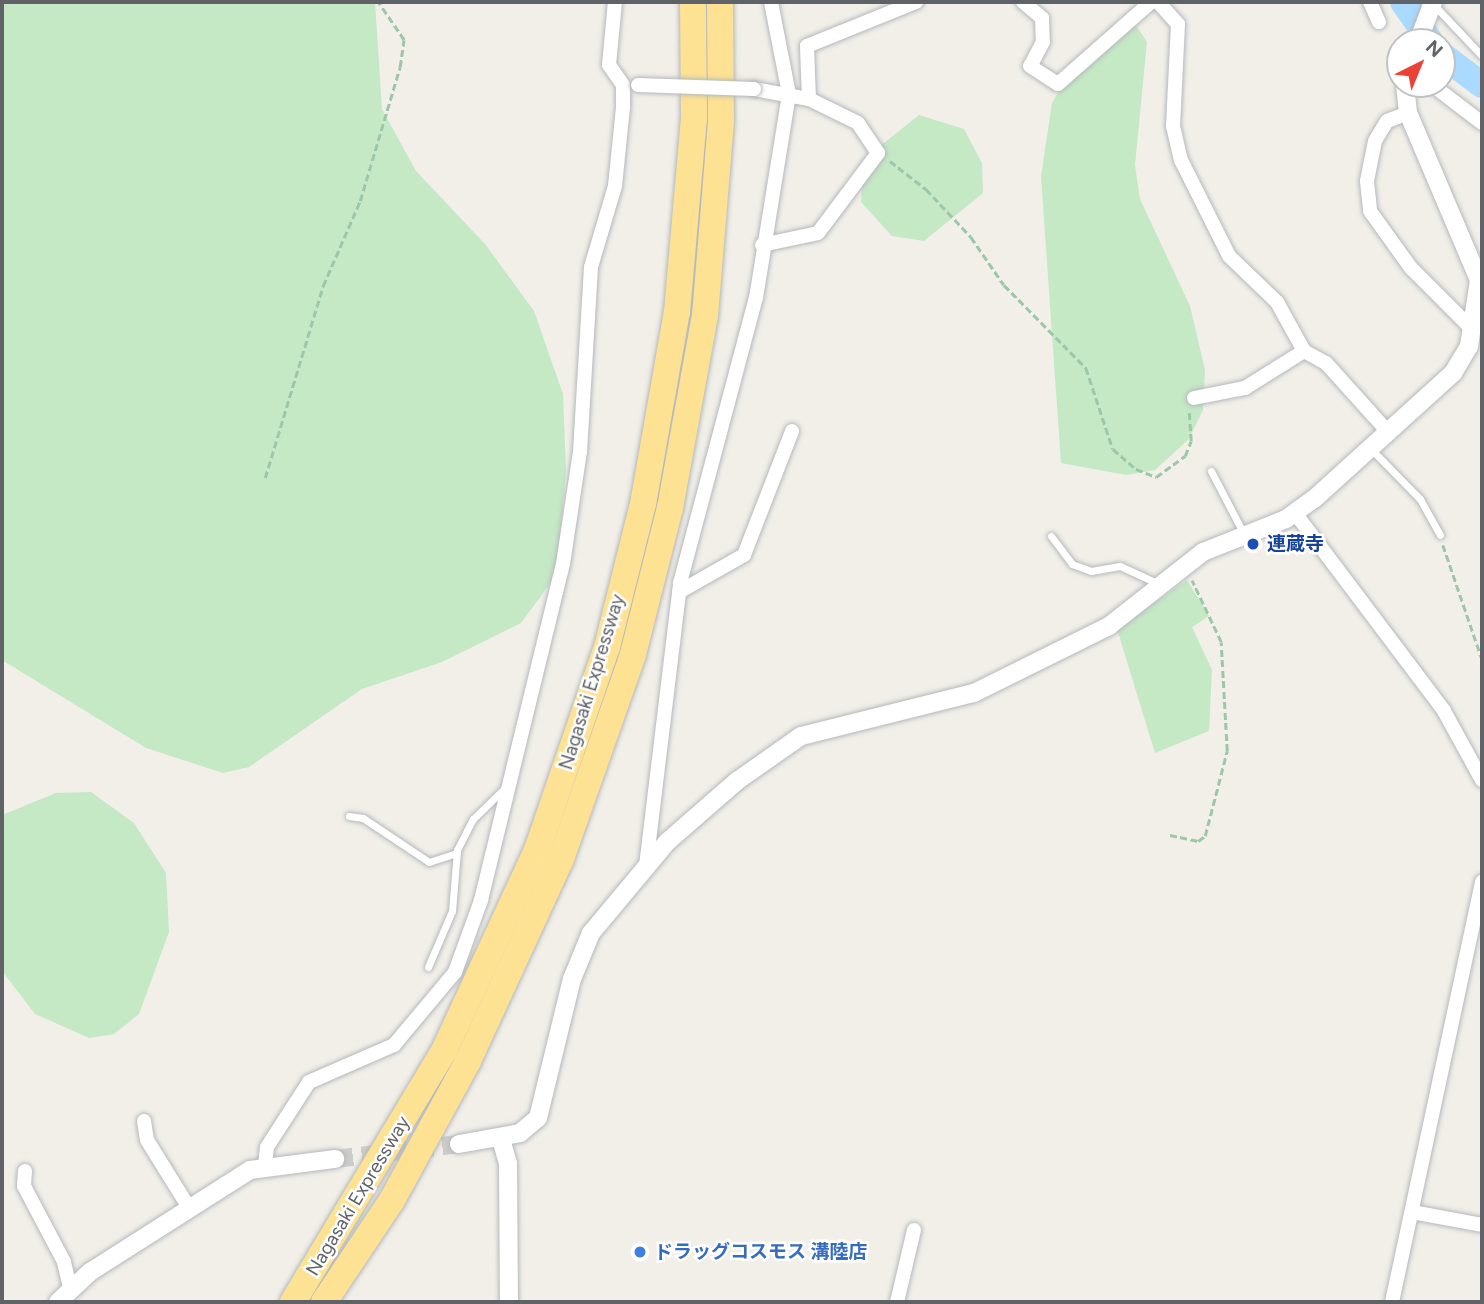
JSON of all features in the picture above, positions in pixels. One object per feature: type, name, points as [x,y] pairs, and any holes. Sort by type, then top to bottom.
[{"type":"highway","name":"Nagasaki Expressway","points":[[293,1302],[444,1051],[537,850],[607,647],[643,504],[677,312],[694,120],[693,2]]},
{"type":"highway","name":"Nagasaki Expressway","points":[[324,1302],[392,1200],[468,1061],[561,859],[633,654],[670,508],[705,316],[721,120],[720,2]]},
{"type":"street","points":[[265,1166],[267,1147],[309,1082],[394,1045],[455,972],[481,900],[563,564],[580,452],[591,267],[615,186],[623,85],[609,65],[615,2]]},
{"type":"street","points":[[646,866],[679,592],[694,514],[736,383],[789,94],[771,2]]},
{"type":"street","points":[[809,99],[807,46],[916,2]]},
{"type":"street","points":[[1023,2],[1042,18],[1044,41],[1030,66],[1058,84],[1151,2]]},
{"type":"street","points":[[1158,2],[1178,24],[1173,126],[1181,160],[1229,256],[1277,302],[1304,351],[1326,363],[1389,433]]},
{"type":"street","points":[[1370,2],[1379,22]]},
{"type":"street","points":[[1423,28],[1433,3]]},
{"type":"street","points":[[623,85],[754,89],[789,94],[809,99],[858,123],[878,153],[817,233],[762,245]]},
{"type":"street","points":[[459,1144],[502,1139],[538,1118],[572,979],[591,933],[646,866],[737,781],[801,736],[974,693],[1109,626],[1182,567],[1244,535],[1295,513],[1389,433],[1452,373],[1479,306],[1408,113],[1406,98]]},
{"type":"street","points":[[1449,98],[1482,123]]},
{"type":"street","points":[[1408,113],[1387,121],[1375,141],[1367,181],[1370,211],[1411,268],[1479,306]]},
{"type":"street","points":[[1195,398],[1245,388],[1304,351]]},
{"type":"street","points":[[679,592],[744,555],[792,431]]},
{"type":"street","points":[[1295,513],[1444,711],[1482,780]]},
{"type":"street","points":[[1392,1302],[1482,882]]},
{"type":"street","points":[[144,1121],[147,1140],[188,1206]]},
{"type":"street","points":[[502,1139],[508,1164],[509,1302]]},
{"type":"street","points":[[64,1296],[188,1206],[265,1166],[335,1159]]},
{"type":"street","points":[[25,1171],[24,1186],[64,1262],[64,1296]]},
{"type":"street","points":[[1412,1212],[1482,1225]]},
{"type":"street","points":[[897,1302],[914,1230]]},
{"type":"lane","points":[[1433,3],[1482,56]]},
{"type":"lane","points":[[1371,449],[1420,499],[1440,535]]},
{"type":"lane","points":[[1211,471],[1244,535]]},
{"type":"lane","points":[[1051,536],[1072,564],[1091,571],[1120,566],[1160,584]]},
{"type":"lane","points":[[428,967],[452,911],[457,853],[473,819],[509,785]]},
{"type":"lane","points":[[349,816],[363,818],[429,862],[457,853]]},
{"type":"path","points":[[265,478],[323,286],[360,201],[400,67],[404,40],[378,2]]},
{"type":"path","points":[[878,153],[926,189],[971,237],[1004,285],[1086,368],[1113,449],[1136,469],[1156,477],[1185,456],[1195,398]]},
{"type":"path","points":[[1440,535],[1482,659]]},
{"type":"path","points":[[1170,835],[1198,841],[1205,836],[1227,751],[1221,642],[1211,610],[1182,567]]},
{"type":"green space","points":[[2,2],[375,2],[382,109],[416,171],[485,244],[534,311],[563,394],[566,470],[557,574],[521,623],[442,662],[362,689],[249,767],[223,773],[146,748],[2,660]]},
{"type":"green space","points":[[1133,21],[1147,42],[1135,165],[1140,199],[1190,306],[1205,370],[1203,410],[1189,439],[1155,470],[1126,475],[1061,463],[1041,176],[1052,103],[1072,68],[1112,26]]},
{"type":"green space","points":[[919,115],[964,129],[982,163],[983,193],[924,241],[892,236],[861,202],[864,159]]},
{"type":"green space","points":[[1187,580],[1209,616],[1192,627],[1212,670],[1209,731],[1155,753],[1117,629]]},
{"type":"green space","points":[[91,792],[134,823],[166,873],[169,932],[139,1014],[114,1034],[89,1038],[35,1014],[2,971],[2,815],[56,793]]},
{"type":"waterway","points":[[1403,2],[1421,28]]},
{"type":"waterway","points":[[1456,66],[1482,85]]},
{"type":"tunnel","points":[[335,1159],[459,1144]]},
{"type":"place","name":"連蔵寺","points":[[1253,544]]},
{"type":"place","name":"ドラッグコスモス 溝陸店","points":[[640,1252]]}]
